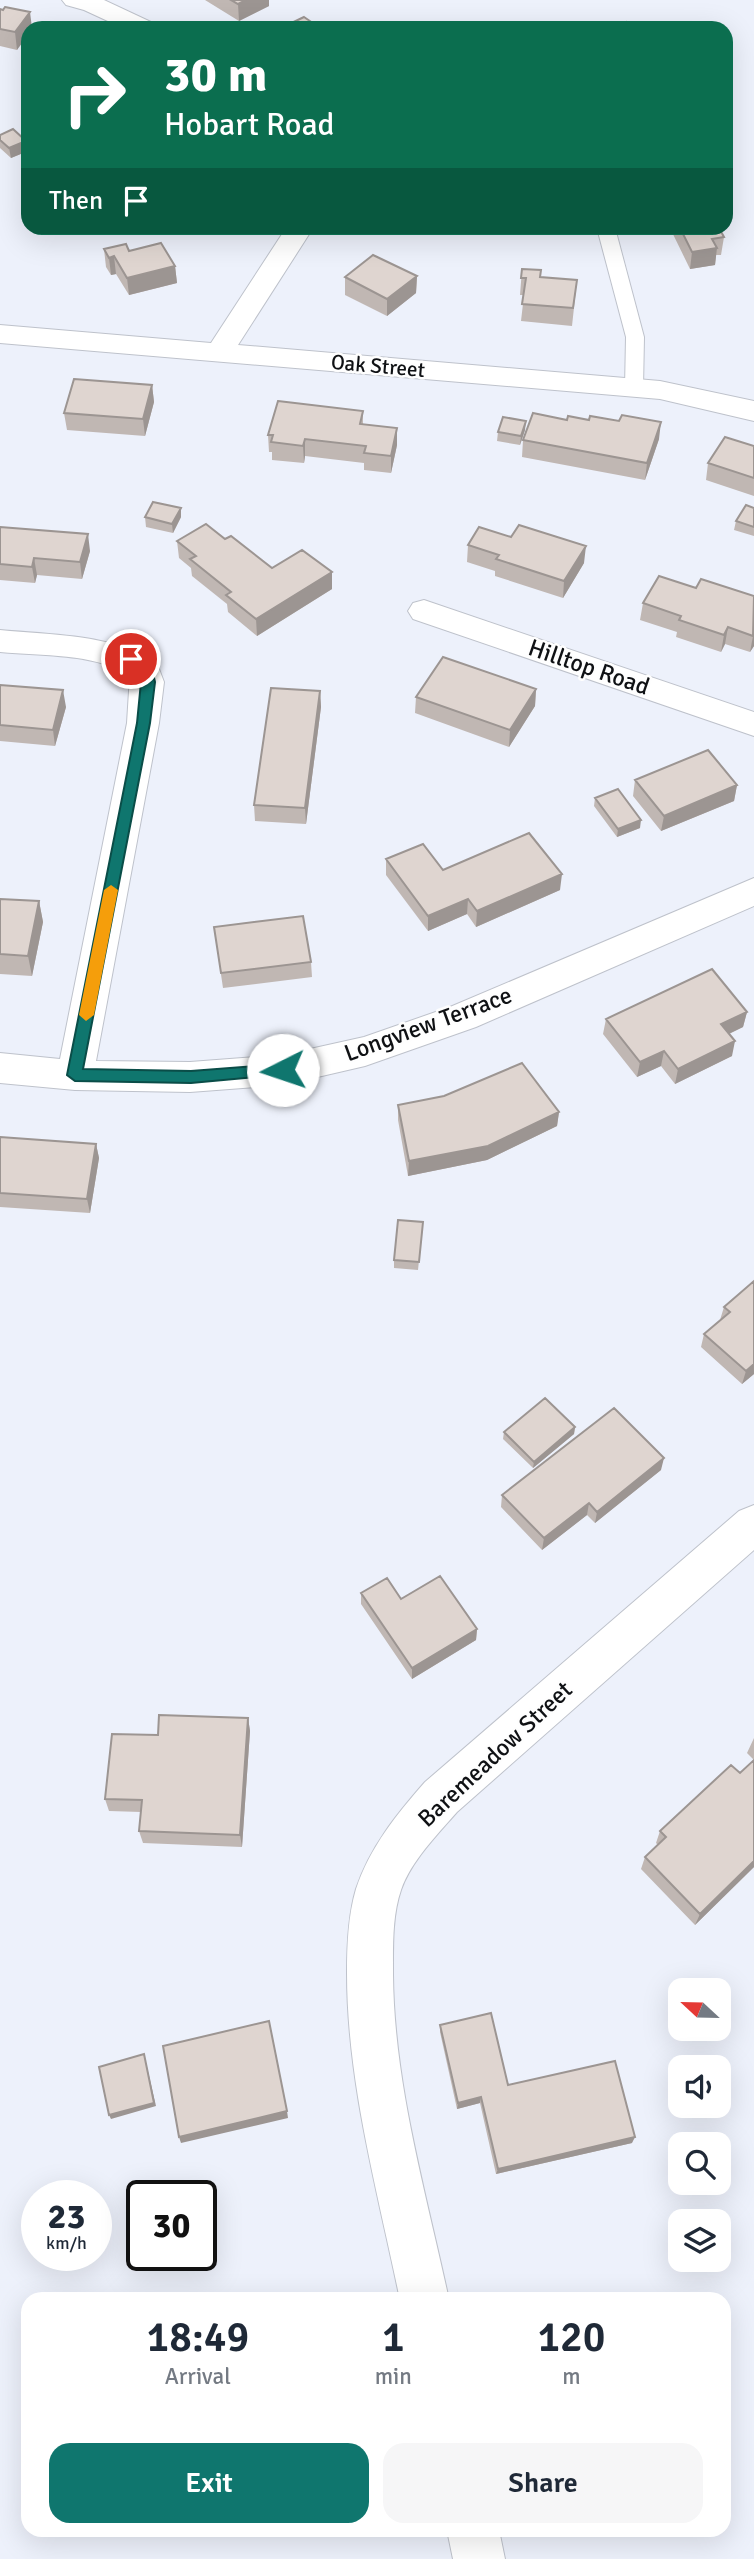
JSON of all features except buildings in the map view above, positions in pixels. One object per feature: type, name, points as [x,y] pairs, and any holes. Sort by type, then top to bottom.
[{"type":"street","points":[[75,0],[92,4],[129,21]]},
{"type":"street","points":[[219,353],[295,235]]},
{"type":"street","name":"Oak Street","points":[[0,334],[660,390],[754,411]]},
{"type":"street","name":"Hilltop Road","points":[[424,611],[754,724]]},
{"type":"street","points":[[0,641],[108,652],[131,659],[145,669],[148,682],[143,723],[75,1075]]},
{"type":"street","name":"Longview Terrace","points":[[0,1068],[75,1075],[191,1077],[283,1070],[365,1051],[463,1017],[754,891]]},
{"type":"street","name":"Baremeadow Street","points":[[423,2292],[381,2105],[378,2078],[369,1987],[371,1923],[382,1881],[402,1843],[441,1797],[754,1524]]},
{"type":"street","points":[[474,2537],[479,2559]]},
{"type":"lane","points":[[608,235],[635,337],[634,388]]},
{"type":"slow traffic","points":[[86,1015],[111,890]]},
{"type":"route","points":[[131,659],[145,669],[148,682],[143,723],[75,1075],[191,1077],[283,1070]]}]
